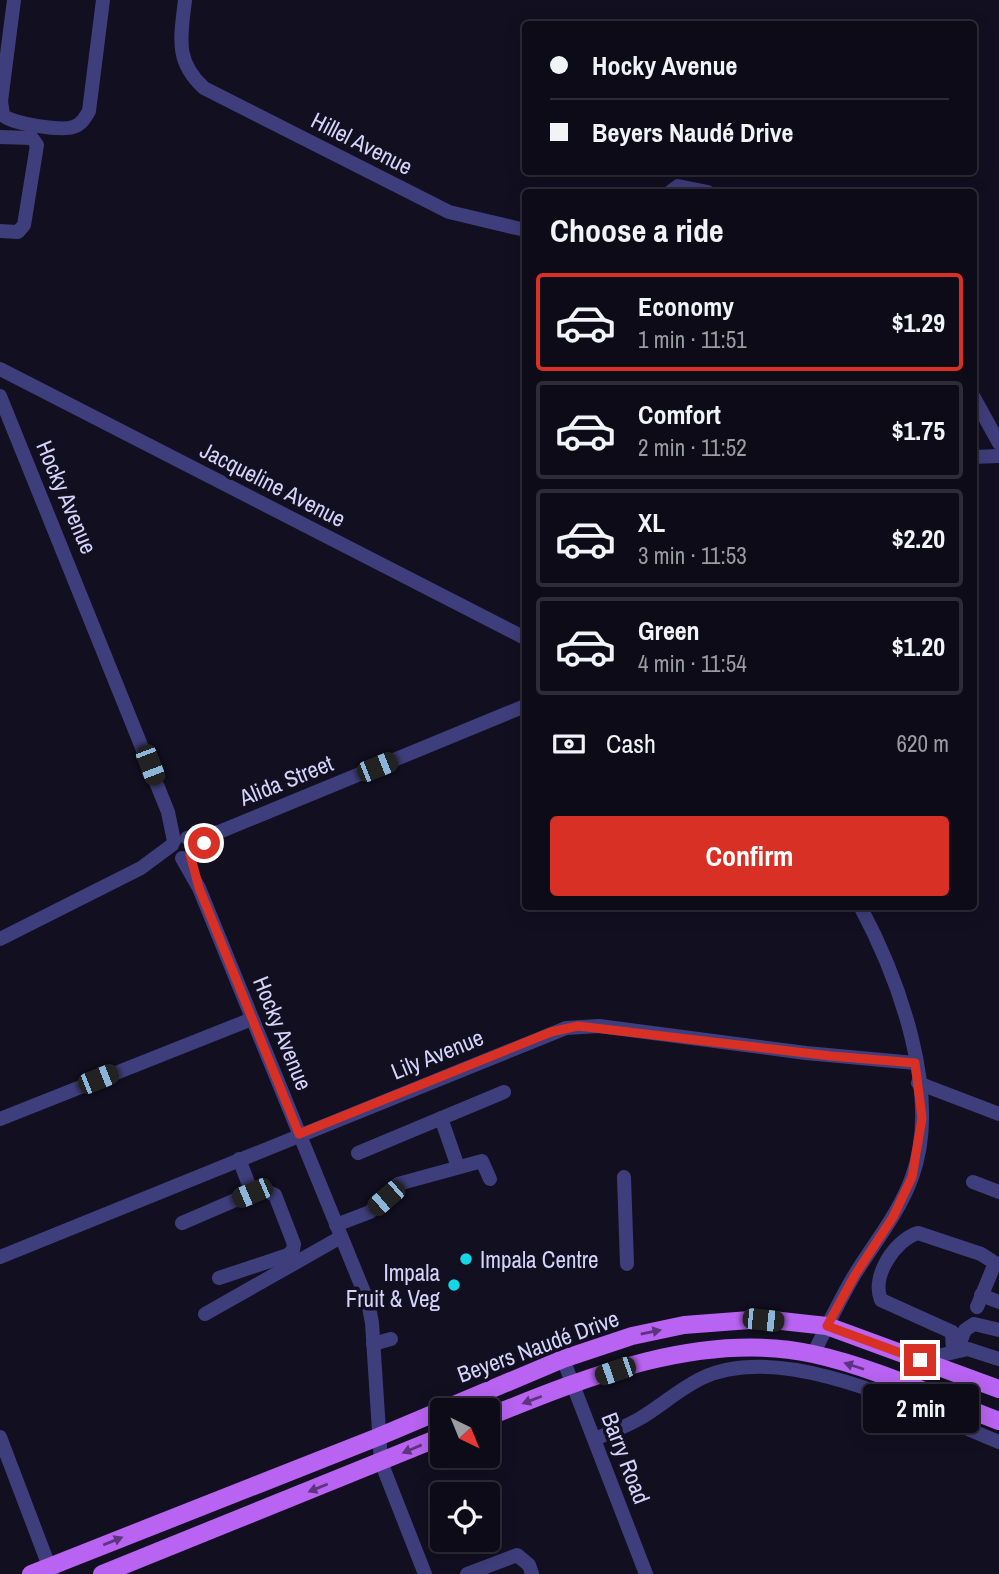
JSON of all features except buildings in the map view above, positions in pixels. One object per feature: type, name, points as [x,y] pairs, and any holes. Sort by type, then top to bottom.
[{"type":"main road","name":"Beyers Naudé Drive","points":[[31,1574],[51,1570],[563,1359],[632,1336],[684,1325],[763,1320],[827,1326],[999,1389]]},
{"type":"main road","points":[[500,1412],[636,1364],[701,1351],[743,1348],[813,1354],[856,1366],[999,1422]]},
{"type":"main road","points":[[102,1574],[430,1441]]},
{"type":"street","points":[[14,0],[1,101],[3,115],[13,122],[65,128],[79,124],[89,111],[103,0]]},
{"type":"street","name":"Hillel Avenue","points":[[185,0],[181,42],[188,73],[211,92],[437,207],[462,217],[522,229]]},
{"type":"street","points":[[0,136],[32,138],[37,145],[24,225],[18,232],[0,231]]},
{"type":"street","points":[[674,189],[678,186],[693,189]]},
{"type":"street","name":"Jacqueline Avenue","points":[[0,369],[522,636]]},
{"type":"street","name":"Hocky Avenue","points":[[0,396],[371,1312],[381,1462],[425,1574]]},
{"type":"street","points":[[977,403],[999,443]]},
{"type":"street","points":[[977,457],[999,456],[999,450]]},
{"type":"street","name":"Alida Street","points":[[0,939],[182,848],[522,707]]},
{"type":"street","points":[[813,1354],[855,1275],[893,1217],[912,1177],[921,1137],[915,1063],[895,981],[862,910]]},
{"type":"street","points":[[0,1119],[252,1019]]},
{"type":"street","name":"Lily Avenue","points":[[0,1257],[551,1032],[578,1026],[843,1058],[915,1063]]},
{"type":"street","points":[[918,1083],[999,1114]]},
{"type":"street","points":[[358,1153],[504,1092]]},
{"type":"street","points":[[441,1118],[458,1167]]},
{"type":"street","points":[[239,1158],[252,1193]]},
{"type":"street","points":[[205,1314],[370,1212],[398,1184],[484,1162],[490,1179]]},
{"type":"street","points":[[624,1177],[627,1264]]},
{"type":"street","points":[[973,1182],[999,1192]]},
{"type":"street","points":[[182,1223],[261,1189],[275,1195],[293,1250],[288,1255],[219,1278]]},
{"type":"street","points":[[955,1350],[952,1332],[881,1300],[880,1273],[892,1253],[918,1233],[991,1259],[996,1271],[979,1301],[999,1302]]},
{"type":"street","points":[[838,1270],[855,1275]]},
{"type":"street","points":[[955,1350],[965,1330],[974,1324],[999,1330]]},
{"type":"street","points":[[373,1345],[391,1339]]},
{"type":"street","points":[[920,1360],[955,1350],[978,1351],[999,1359]]},
{"type":"street","name":"Barry Road","points":[[563,1359],[646,1574]]},
{"type":"street","points":[[595,1439],[639,1419],[702,1378],[725,1371],[768,1367],[842,1380],[999,1442]]},
{"type":"street","points":[[0,1437],[51,1570]]},
{"type":"street","points":[[467,1574],[517,1555],[529,1565],[533,1574]]},
{"type":"place","name":"Impala Centre","points":[[466,1259]]},
{"type":"place","name":"Impala Fruit & Veg","points":[[454,1285]]},
{"type":"route","points":[[204,843],[190,854],[198,874],[199,888],[299,1134],[551,1032],[578,1026],[599,1026],[856,1059],[915,1063],[922,1118],[918,1156],[912,1177],[893,1217],[855,1275],[827,1326],[920,1360]]}]
